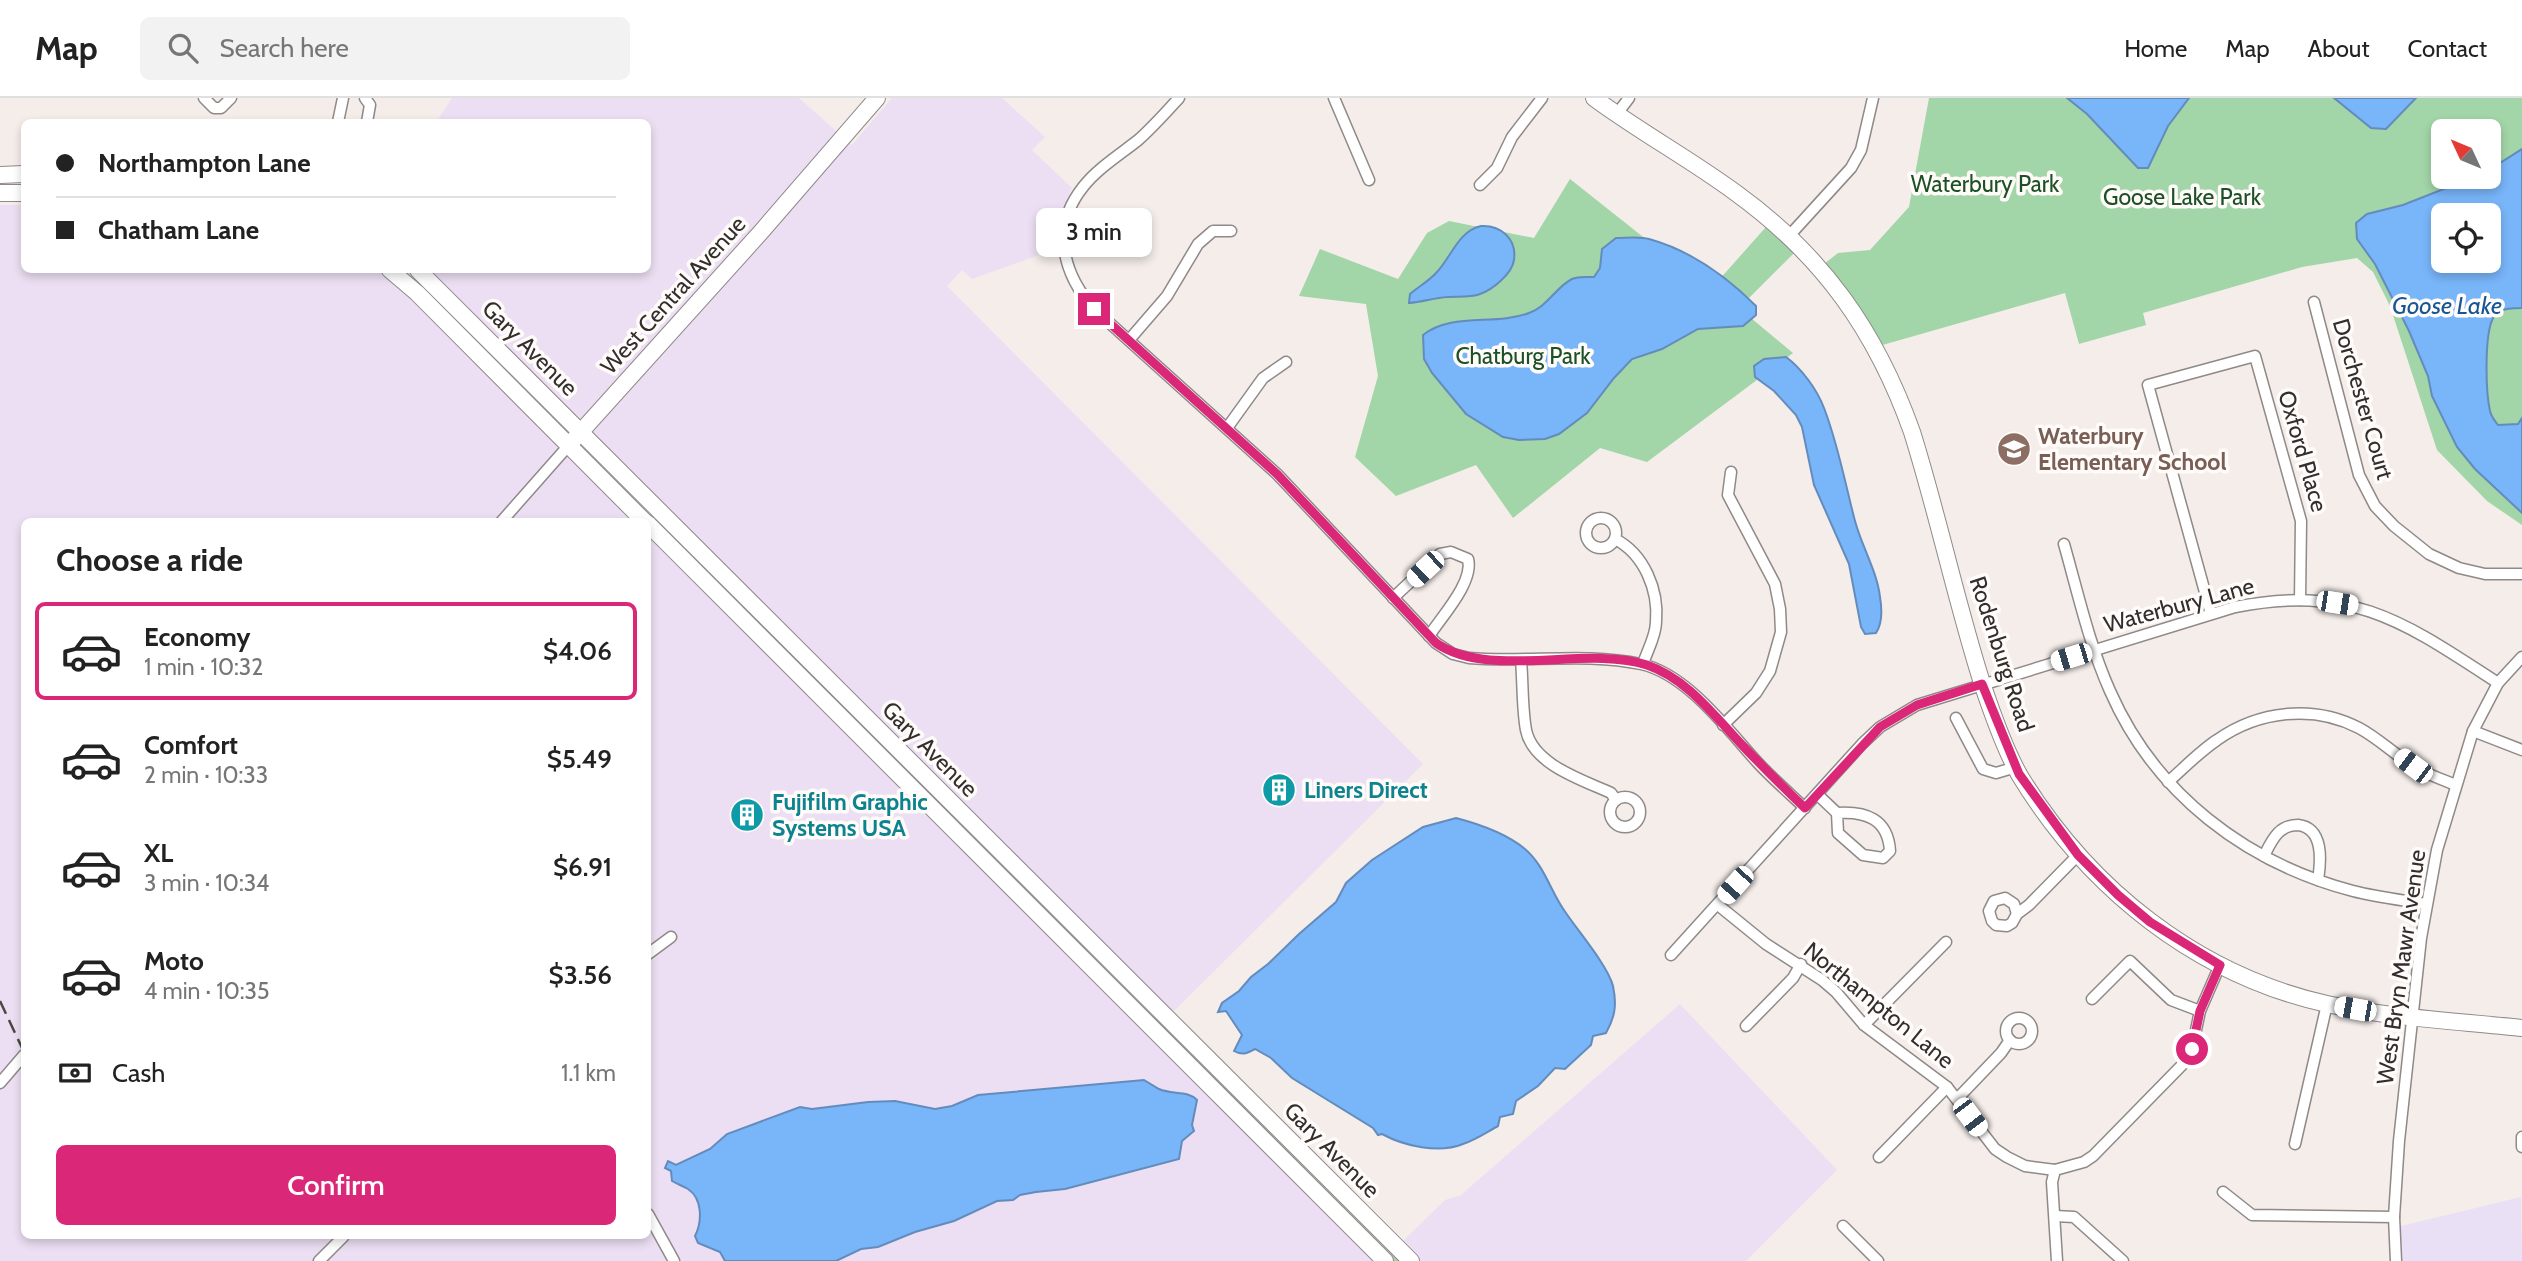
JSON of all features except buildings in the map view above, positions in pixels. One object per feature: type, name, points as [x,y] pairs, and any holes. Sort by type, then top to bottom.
[{"type":"main road","name":"West Central Avenue","points":[[569,445],[877,98]]},
{"type":"main road","name":"Rodenburg Road","points":[[1594,98],[1733,191],[1789,236],[1826,276],[1857,317],[1880,355],[1899,395],[1920,456],[1982,684],[2016,767],[2049,818],[2078,855],[2150,922],[2220,965],[2279,990],[2327,1004],[2412,1017],[2522,1028]]},
{"type":"main road","points":[[0,175],[21,174]]},
{"type":"main road","points":[[0,194],[21,193]]},
{"type":"main road","name":"Gary Avenue","points":[[393,273],[641,518]]},
{"type":"main road","name":"Gary Avenue","points":[[421,273],[1410,1261]]},
{"type":"main road","name":"Gary Avenue","points":[[651,528],[1384,1261]]},
{"type":"street","points":[[204,98],[214,108],[221,108],[231,98]]},
{"type":"street","points":[[339,119],[343,98]]},
{"type":"street","points":[[365,98],[370,105],[368,119]]},
{"type":"street","points":[[1179,98],[1154,125],[1083,187],[1072,205],[1063,234],[1067,265],[1080,293],[1094,309],[1286,483],[1429,636],[1445,649],[1469,658],[1599,659],[1643,664],[1684,685],[1805,808]]},
{"type":"street","points":[[1334,98],[1369,180]]},
{"type":"street","points":[[1480,185],[1497,168],[1512,137],[1542,98]]},
{"type":"street","points":[[1616,115],[1629,98]]},
{"type":"street","points":[[1789,236],[1851,168],[1861,150],[1872,100],[1858,98]]},
{"type":"street","points":[[1129,340],[1167,296],[1198,244],[1213,231],[1231,231]]},
{"type":"street","name":"Dorchester Court","points":[[2314,302],[2359,475],[2375,506],[2394,526],[2429,554],[2459,568],[2485,574],[2522,574]]},
{"type":"street","name":"Oxford Place","points":[[2211,614],[2148,385],[2255,356],[2303,528],[2300,600]]},
{"type":"street","points":[[1227,428],[1263,378],[1286,362]]},
{"type":"street","name":"West Central Avenue","points":[[505,518],[569,445]]},
{"type":"street","points":[[1723,725],[1756,693],[1770,671],[1782,632],[1775,584],[1728,495],[1731,472]]},
{"type":"street","points":[[1615,539],[1626,545],[1653,585],[1657,625],[1643,664]]},
{"type":"street","points":[[2064,544],[2093,650],[2111,694],[2141,748],[2168,782],[2210,821],[2248,849],[2318,880],[2354,891],[2426,904]]},
{"type":"street","points":[[1394,598],[1440,554],[1451,552],[1468,559],[1470,567],[1467,580],[1429,636]]},
{"type":"street","name":"Waterbury Lane","points":[[1671,955],[1862,744],[1896,716],[1917,705],[2211,614],[2266,601],[2300,600],[2351,606],[2393,619],[2426,636],[2498,683]]},
{"type":"street","name":"West Bryn Mawr Avenue","points":[[2396,1261],[2394,1217],[2399,1141],[2426,904],[2437,850],[2473,731],[2498,683],[2522,657]]},
{"type":"street","points":[[1521,660],[1526,732],[1535,748],[1555,766],[1611,793],[1616,800]]},
{"type":"street","points":[[2168,782],[2212,743],[2234,729],[2260,718],[2298,712],[2333,718],[2359,728],[2413,766],[2456,785]]},
{"type":"street","points":[[1956,718],[1983,769],[1996,773],[2016,767]]},
{"type":"street","points":[[2473,731],[2522,751]]},
{"type":"street","points":[[1817,794],[1837,813],[1838,833],[1863,855],[1883,858],[1890,851],[1890,841],[1882,825],[1855,811],[1837,813]]},
{"type":"street","points":[[2264,856],[2281,830],[2291,825],[2302,825],[2314,833],[2318,845],[2321,859],[2318,880]]},
{"type":"street","points":[[2017,914],[2078,855]]},
{"type":"street","name":"Northampton Lane","points":[[1718,905],[1766,944],[1801,964],[1836,992],[1864,1026],[1947,1087],[1995,1149],[2020,1164],[2055,1170],[2084,1162],[2093,1156],[2181,1067],[2192,1049],[2200,1011],[2220,965]]},
{"type":"street","points":[[651,952],[671,937]]},
{"type":"street","points":[[1864,1026],[1946,942]]},
{"type":"street","points":[[2092,999],[2130,961],[2171,1000],[2200,1011]]},
{"type":"street","points":[[1746,1026],[1793,978],[1801,964]]},
{"type":"street","points":[[2295,1144],[2327,1004]]},
{"type":"street","points":[[1957,1099],[2010,1040]]},
{"type":"street","points":[[0,1083],[21,1058]]},
{"type":"street","points":[[1879,1157],[1947,1087]]},
{"type":"street","points":[[2522,1137],[2522,1147]]},
{"type":"street","points":[[2055,1170],[2052,1182],[2057,1261]]},
{"type":"street","points":[[2223,1192],[2252,1215],[2394,1217]]},
{"type":"street","points":[[2055,1216],[2074,1217],[2123,1261]]},
{"type":"street","points":[[651,1219],[674,1261]]},
{"type":"street","points":[[1843,1226],[1878,1261]]},
{"type":"street","points":[[318,1261],[341,1239]]},
{"type":"shaded area","points":[[452,98],[799,98],[852,145],[892,98],[1002,98],[1045,137],[1032,150],[1072,188],[1057,230],[1058,248],[972,279],[962,270],[947,286],[1423,764],[1171,1014],[1403,1241],[1445,1200],[1461,1195],[1680,1004],[1837,1170],[1746,1261],[0,1261],[0,205],[21,205],[21,273],[651,273],[651,119],[438,119]]},
{"type":"shaded area","points":[[2521,1197],[2522,1261],[2398,1261],[2397,1227]]},
{"type":"green space","name":"Goose Lake Park","points":[[1929,98],[2522,98],[2522,525],[2487,501],[2437,450],[2390,306],[2373,272],[2357,258],[2302,267],[2143,313],[2146,325],[2079,344],[2065,293],[1879,346],[1819,268],[1838,253],[1870,250],[1909,207]]},
{"type":"green space","name":"Chatburg Park","points":[[1570,179],[1710,290],[1766,227],[1794,253],[1739,308],[1793,353],[1647,462],[1600,448],[1513,518],[1476,465],[1396,496],[1355,457],[1378,376],[1366,304],[1299,296],[1320,249],[1398,279],[1427,233],[1449,221],[1534,238]]},
{"type":"green space","points":[[1155,1015],[1401,1261],[1394,1261],[1151,1018]]},
{"type":"water","points":[[2067,98],[2189,98],[2168,126],[2148,168],[2138,168],[2087,114]]},
{"type":"water","points":[[2334,98],[2416,98],[2386,129],[2371,128]]},
{"type":"water","name":"Goose Lake","points":[[2522,149],[2522,308],[2505,309],[2496,314],[2492,321],[2487,345],[2487,376],[2490,413],[2498,425],[2518,424],[2522,418],[2522,513],[2475,469],[2457,447],[2432,396],[2428,376],[2409,331],[2375,264],[2357,239],[2356,223],[2367,214],[2403,205],[2444,189],[2501,189],[2501,162]]},
{"type":"water","points":[[1481,226],[1501,231],[1513,246],[1514,260],[1506,276],[1490,289],[1476,295],[1409,303],[1410,294],[1436,273],[1466,233]]},
{"type":"water","points":[[1616,238],[1649,239],[1693,257],[1720,275],[1756,306],[1756,315],[1743,326],[1698,329],[1662,349],[1632,359],[1587,413],[1559,434],[1545,439],[1519,440],[1503,437],[1466,414],[1432,373],[1424,359],[1423,335],[1434,328],[1460,321],[1516,317],[1535,310],[1572,279],[1594,277],[1600,268],[1602,249]]},
{"type":"water","points":[[1786,357],[1813,386],[1829,422],[1855,521],[1878,587],[1881,616],[1876,633],[1865,634],[1861,627],[1849,564],[1814,485],[1802,427],[1796,415],[1774,391],[1755,377],[1754,366],[1764,359]]},
{"type":"water","points":[[1456,818],[1501,834],[1532,856],[1561,905],[1605,969],[1613,986],[1615,1005],[1606,1033],[1593,1036],[1591,1045],[1565,1069],[1555,1068],[1538,1086],[1516,1101],[1513,1114],[1500,1117],[1498,1126],[1463,1144],[1433,1148],[1411,1145],[1382,1134],[1378,1135],[1373,1128],[1292,1078],[1271,1058],[1255,1049],[1242,1054],[1234,1051],[1242,1035],[1226,1011],[1218,1012],[1222,1003],[1239,991],[1251,977],[1336,902],[1346,883],[1372,860],[1423,827]]},
{"type":"water","points":[[1144,1080],[1159,1089],[1189,1095],[1197,1100],[1192,1125],[1194,1131],[1182,1141],[1179,1159],[1065,1189],[997,1201],[954,1221],[915,1232],[878,1247],[861,1249],[836,1261],[725,1261],[720,1252],[698,1243],[695,1236],[699,1224],[699,1205],[693,1193],[672,1181],[671,1171],[665,1168],[668,1161],[676,1165],[710,1149],[727,1134],[800,1107],[812,1109],[895,1101],[935,1109],[952,1106],[978,1095]]},
{"type":"railway","points":[[0,1001],[21,1046]]},
{"type":"place","name":"Waterbury Elementary School","points":[[2014,449]]},
{"type":"place","name":"Liners Direct","points":[[1279,790]]},
{"type":"place","name":"Fujifilm Graphic Systems USA","points":[[747,815]]},
{"type":"route","points":[[1094,309],[1277,474],[1436,643],[1453,654],[1469,658],[1618,660],[1656,669],[1684,685],[1805,808],[1880,727],[1917,705],[1982,684],[2019,774],[2078,855],[2150,922],[2220,965],[2200,1011],[2192,1049]]},
{"type":"park label","name":"Waterbury Park","points":[[1985,184]]}]
